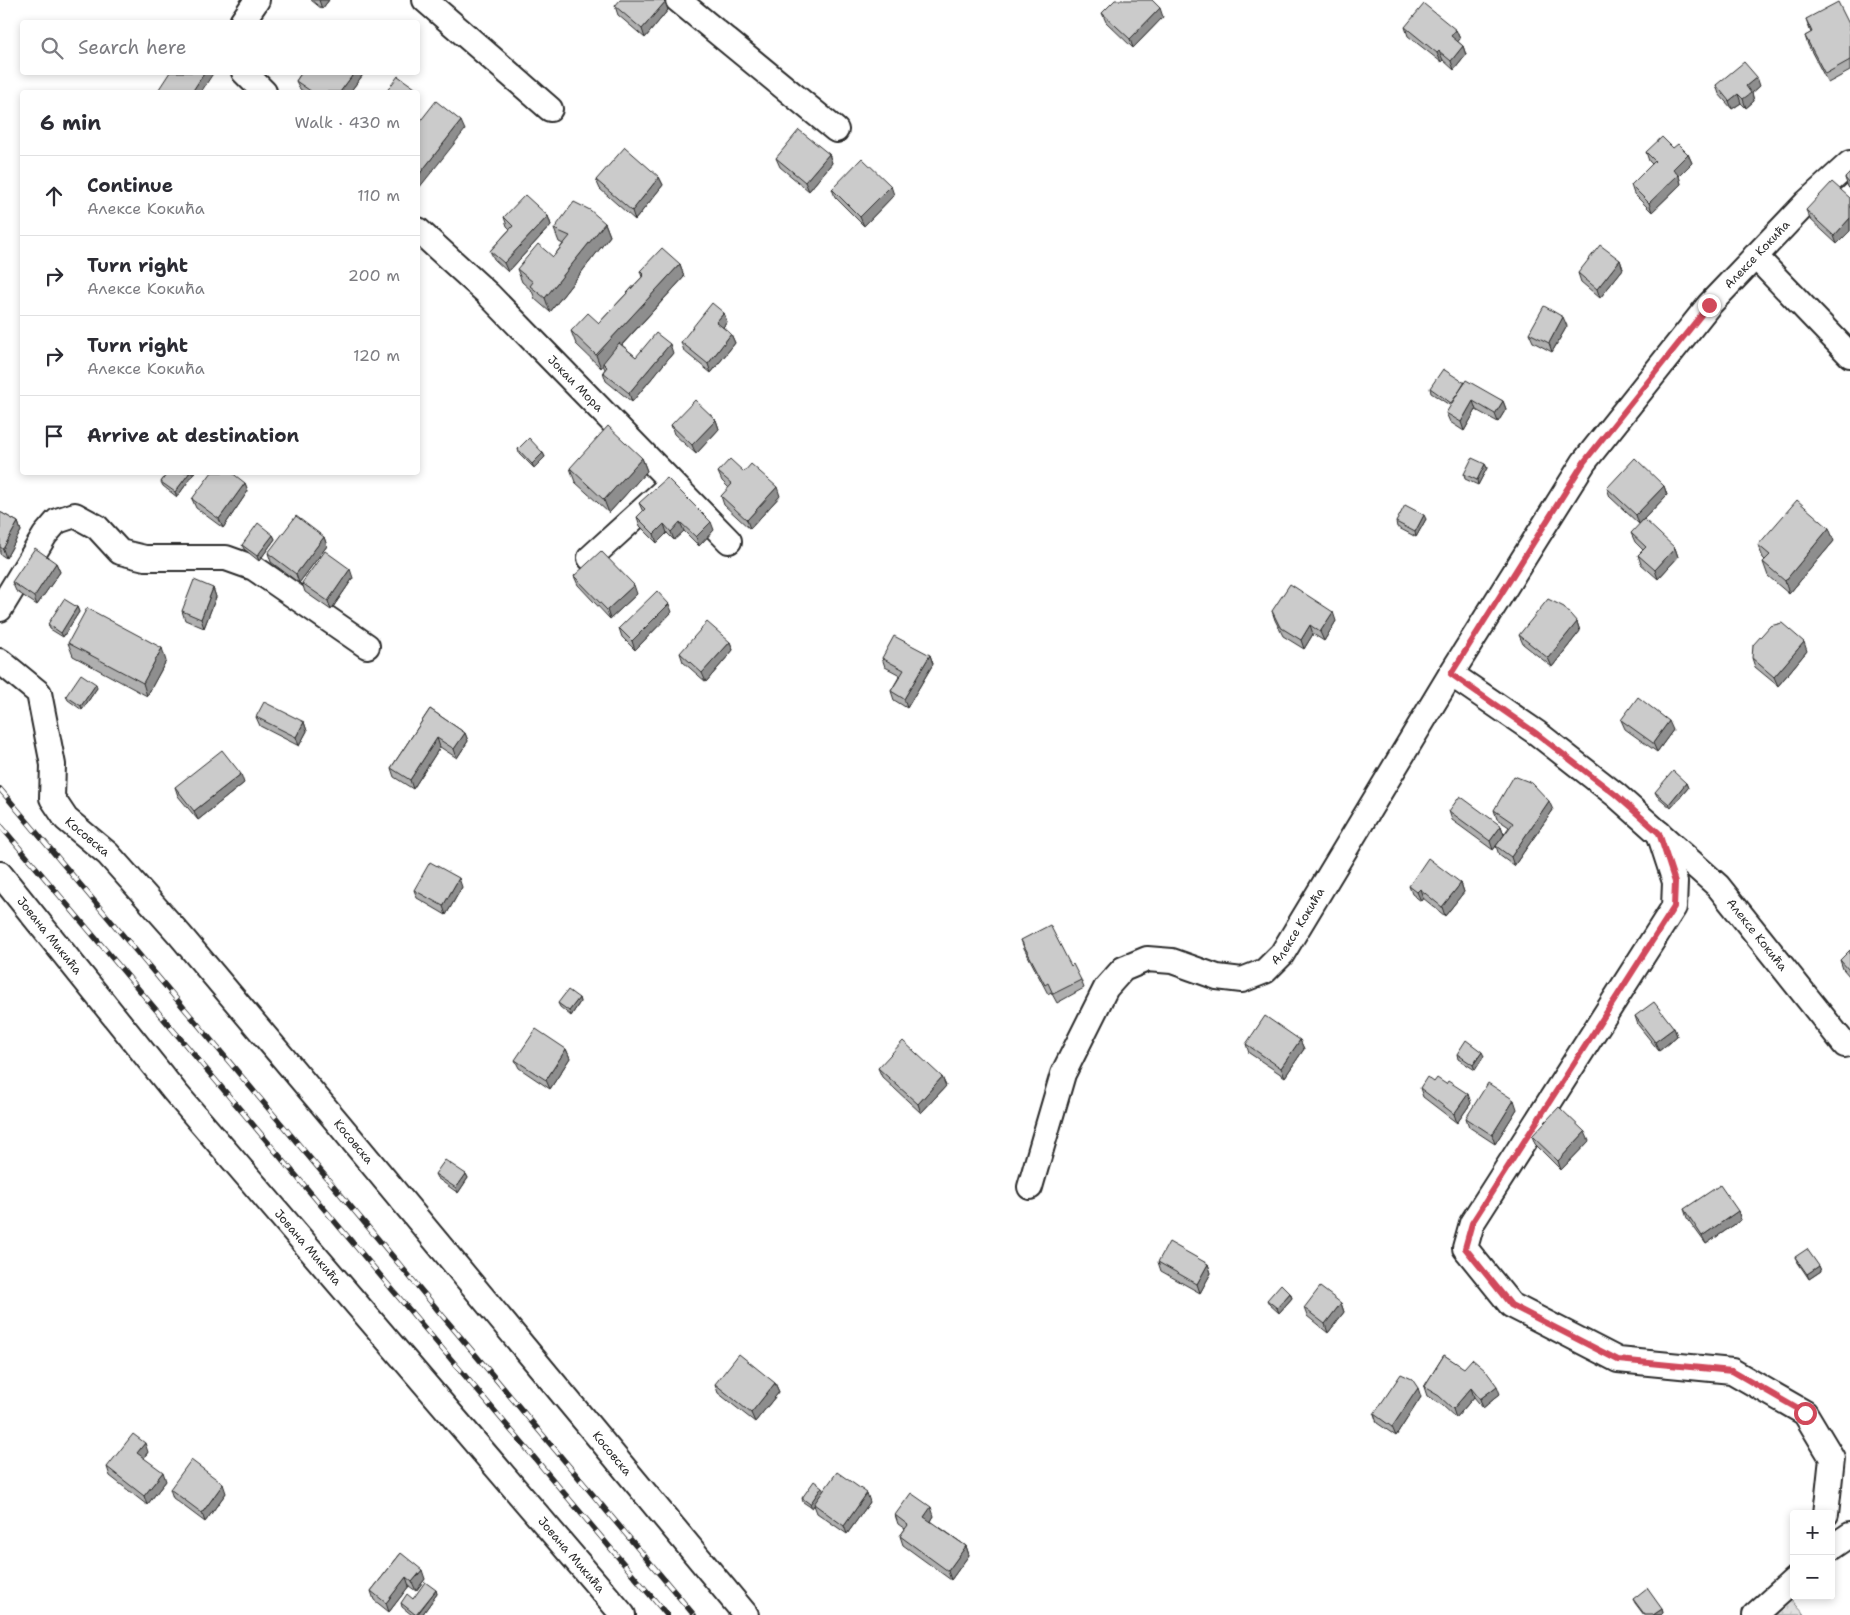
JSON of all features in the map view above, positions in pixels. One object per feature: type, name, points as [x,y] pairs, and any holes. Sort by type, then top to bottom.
[{"type":"street","points":[[243,20],[257,0]]},
{"type":"street","points":[[425,0],[550,109]]},
{"type":"street","points":[[678,0],[836,130]]},
{"type":"street","points":[[247,75],[262,90]]},
{"type":"street","name":"Алексе Кокића","points":[[1030,1188],[1063,1074],[1106,988],[1123,969],[1147,959],[1172,961],[1218,977],[1242,980],[1265,971],[1282,954],[1451,674],[1584,462],[1709,305],[1807,202],[1850,163]]},
{"type":"street","name":"Јокаи Мора","points":[[420,232],[488,294],[729,541]]},
{"type":"street","points":[[1755,256],[1850,355]]},
{"type":"street","points":[[590,558],[672,484]]},
{"type":"street","points":[[0,609],[45,535],[57,521],[75,515],[97,527],[120,552],[145,558],[226,558],[254,568],[367,646]]},
{"type":"street","name":"Косовска","points":[[0,661],[39,692],[53,765],[52,798],[66,818],[108,854],[180,935],[746,1615]]},
{"type":"street","name":"Алексе Кокића","points":[[1451,674],[1537,734],[1616,795],[1718,886],[1845,1045]]},
{"type":"street","points":[[1659,833],[1675,882],[1674,907],[1472,1223],[1465,1248],[1511,1305],[1618,1360],[1732,1371],[1805,1413],[1832,1458],[1826,1510]]},
{"type":"street","name":"Јована Микића","points":[[0,874],[175,1092],[623,1615]]},
{"type":"street","points":[[1835,1545],[1850,1535]]},
{"type":"street","points":[[1755,1615],[1790,1584]]},
{"type":"shaded area","points":[[1789,1597],[1805,1615],[1771,1615]]},
{"type":"building","points":[[620,0],[663,0],[665,2],[642,29],[615,6]]},
{"type":"building","points":[[1115,0],[1152,0],[1160,8],[1130,39],[1102,13]]},
{"type":"building","points":[[1838,2],[1850,26],[1850,60],[1825,74],[1805,36],[1812,32],[1806,19]]},
{"type":"building","points":[[1424,4],[1456,30],[1451,36],[1463,46],[1451,61],[1439,51],[1437,53],[1405,27]]},
{"type":"building","points":[[1744,62],[1757,77],[1746,86],[1751,93],[1743,99],[1738,94],[1729,101],[1716,85]]},
{"type":"building","points":[[168,75],[203,75],[193,90],[158,90]]},
{"type":"building","points":[[300,75],[353,75],[342,90],[309,90],[296,81]]},
{"type":"building","points":[[398,76],[415,88],[413,90],[388,90]]},
{"type":"building","points":[[436,101],[461,121],[420,173],[420,121]]},
{"type":"building","points":[[799,130],[829,154],[805,182],[776,158]]},
{"type":"building","points":[[1662,137],[1673,148],[1678,144],[1688,154],[1673,169],[1678,175],[1649,203],[1631,185],[1655,161],[1646,152]]},
{"type":"building","points":[[625,147],[659,177],[632,211],[596,180]]},
{"type":"building","points":[[862,158],[891,186],[860,217],[832,189]]},
{"type":"building","points":[[1850,173],[1850,184],[1845,178]]},
{"type":"building","points":[[1832,182],[1850,198],[1850,218],[1834,236],[1806,210]]},
{"type":"building","points":[[525,195],[548,216],[504,263],[490,251],[513,226],[504,217]]},
{"type":"building","points":[[574,202],[590,210],[605,223],[545,298],[530,286],[533,282],[517,269],[538,244],[553,257],[570,236],[554,229]]},
{"type":"building","points":[[1600,245],[1620,260],[1597,289],[1578,273]]},
{"type":"building","points":[[662,248],[680,264],[596,355],[571,331],[588,313],[599,323],[644,275],[640,271]]},
{"type":"building","points":[[712,303],[724,313],[716,322],[731,334],[708,364],[681,342]]},
{"type":"building","points":[[1544,306],[1563,317],[1549,343],[1529,333]]},
{"type":"building","points":[[656,333],[670,344],[629,393],[603,372],[607,367],[603,363],[619,343],[636,357]]},
{"type":"building","points":[[1443,369],[1465,383],[1451,403],[1430,388]]},
{"type":"building","points":[[1466,380],[1503,401],[1495,414],[1473,401],[1461,422],[1446,413]]},
{"type":"building","points":[[695,400],[716,420],[692,445],[671,425]]},
{"type":"building","points":[[608,426],[642,458],[604,500],[570,468]]},
{"type":"building","points":[[529,438],[543,453],[532,464],[518,449]]},
{"type":"building","points":[[1472,458],[1485,464],[1477,480],[1464,474]]},
{"type":"building","points":[[1635,458],[1664,486],[1636,515],[1607,488]]},
{"type":"building","points":[[730,459],[744,472],[751,464],[777,487],[747,520],[721,496],[732,484],[718,472]]},
{"type":"building","points":[[166,475],[188,475],[175,492],[161,482]]},
{"type":"building","points":[[210,475],[235,475],[245,483],[219,519],[192,499]]},
{"type":"building","points":[[667,478],[711,522],[696,537],[680,522],[671,532],[664,524],[654,534],[637,517],[645,509],[639,503]]},
{"type":"building","points":[[1797,500],[1829,528],[1785,581],[1763,562],[1770,555],[1758,545]]},
{"type":"building","points":[[1405,505],[1424,515],[1415,532],[1396,522]]},
{"type":"building","points":[[0,512],[18,522],[3,549],[0,547]]},
{"type":"building","points":[[296,516],[324,537],[296,574],[268,553]]},
{"type":"building","points":[[1644,519],[1675,548],[1655,570],[1638,555],[1646,547],[1631,533]]},
{"type":"building","points":[[258,523],[273,535],[257,556],[242,545]]},
{"type":"building","points":[[35,548],[56,563],[34,597],[12,582]]},
{"type":"building","points":[[325,551],[350,569],[328,601],[302,583]]},
{"type":"building","points":[[601,551],[634,585],[607,610],[574,576]]},
{"type":"building","points":[[194,580],[213,588],[201,619],[182,611]]},
{"type":"building","points":[[1290,584],[1333,612],[1320,632],[1310,625],[1301,640],[1280,627],[1272,611]]},
{"type":"building","points":[[657,591],[669,604],[632,641],[619,628]]},
{"type":"building","points":[[64,599],[77,607],[61,633],[48,624]]},
{"type":"building","points":[[1548,599],[1564,607],[1577,622],[1548,658],[1519,635]]},
{"type":"building","points":[[87,608],[162,648],[143,683],[68,643]]},
{"type":"building","points":[[707,622],[730,642],[702,673],[680,653]]},
{"type":"building","points":[[1782,623],[1804,642],[1774,677],[1752,658],[1753,645],[1770,626]]},
{"type":"building","points":[[894,636],[930,655],[904,699],[891,691],[904,670],[882,658]]},
{"type":"building","points":[[81,674],[96,684],[81,706],[66,696]]},
{"type":"building","points":[[1638,697],[1669,721],[1653,743],[1621,720]]},
{"type":"building","points":[[264,702],[304,722],[296,737],[256,717]]},
{"type":"building","points":[[430,709],[465,733],[454,749],[437,738],[410,780],[391,768]]},
{"type":"building","points":[[222,750],[241,774],[194,811],[175,787]]},
{"type":"building","points":[[1673,771],[1686,783],[1669,804],[1655,792]]},
{"type":"building","points":[[1514,776],[1532,783],[1549,801],[1511,857],[1496,846],[1513,823],[1494,810]]},
{"type":"building","points":[[1460,796],[1501,826],[1490,841],[1449,811]]},
{"type":"building","points":[[1428,858],[1461,883],[1442,907],[1420,889],[1417,892],[1409,886]]},
{"type":"building","points":[[430,862],[459,878],[443,906],[414,890]]},
{"type":"building","points":[[1050,925],[1071,966],[1073,964],[1081,980],[1053,994],[1048,983],[1045,985],[1021,940]]},
{"type":"building","points":[[1850,950],[1850,971],[1840,960]]},
{"type":"building","points":[[568,990],[579,998],[569,1011],[558,1003]]},
{"type":"building","points":[[1654,1002],[1674,1028],[1655,1042],[1635,1016]]},
{"type":"building","points":[[1265,1016],[1300,1040],[1281,1068],[1246,1044]]},
{"type":"building","points":[[536,1029],[566,1049],[546,1080],[515,1060]]},
{"type":"building","points":[[1466,1040],[1482,1052],[1473,1065],[1457,1054]]},
{"type":"building","points":[[903,1041],[942,1077],[918,1104],[878,1068]]},
{"type":"building","points":[[1427,1077],[1434,1082],[1437,1078],[1446,1084],[1448,1081],[1468,1094],[1454,1114],[1420,1088]]},
{"type":"building","points":[[1488,1083],[1514,1100],[1492,1135],[1466,1118]]},
{"type":"building","points":[[1559,1107],[1585,1132],[1558,1161],[1532,1136]]},
{"type":"building","points":[[445,1160],[466,1174],[456,1188],[435,1174]]},
{"type":"building","points":[[1720,1185],[1738,1211],[1702,1236],[1684,1209]]},
{"type":"building","points":[[1169,1242],[1208,1264],[1197,1284],[1158,1262]]},
{"type":"building","points":[[1807,1249],[1819,1266],[1807,1274],[1795,1257]]},
{"type":"building","points":[[1281,1284],[1290,1293],[1277,1308],[1267,1300]]},
{"type":"building","points":[[1320,1287],[1341,1303],[1325,1324],[1304,1308]]},
{"type":"building","points":[[739,1354],[775,1383],[751,1413],[715,1384]]},
{"type":"building","points":[[1444,1355],[1464,1368],[1472,1359],[1486,1371],[1497,1386],[1480,1399],[1471,1388],[1453,1409],[1439,1396],[1424,1387]]},
{"type":"building","points":[[1401,1374],[1412,1379],[1418,1388],[1392,1427],[1374,1414]]},
{"type":"building","points":[[133,1434],[145,1443],[137,1453],[163,1472],[144,1496],[107,1467]]},
{"type":"building","points":[[191,1460],[223,1484],[202,1513],[170,1489]]},
{"type":"building","points":[[837,1472],[867,1493],[844,1526],[814,1504]]},
{"type":"building","points":[[814,1481],[822,1487],[810,1504],[802,1498]]},
{"type":"building","points":[[911,1493],[931,1507],[924,1517],[966,1546],[948,1571],[900,1536],[908,1525],[895,1515]]},
{"type":"building","points":[[401,1553],[422,1570],[412,1582],[406,1577],[386,1603],[371,1591]]},
{"type":"building","points":[[425,1582],[436,1590],[416,1615],[401,1603],[407,1594],[413,1599]]},
{"type":"building","points":[[1647,1588],[1662,1609],[1653,1615],[1645,1615],[1633,1599]]},
{"type":"railway","points":[[0,789],[694,1615]]},
{"type":"railway","points":[[0,825],[667,1615]]},
{"type":"route","points":[[1709,305],[1584,462],[1451,674],[1537,734],[1616,795],[1659,833],[1675,882],[1674,907],[1472,1223],[1465,1248],[1511,1305],[1618,1360],[1732,1371],[1805,1413]]}]
